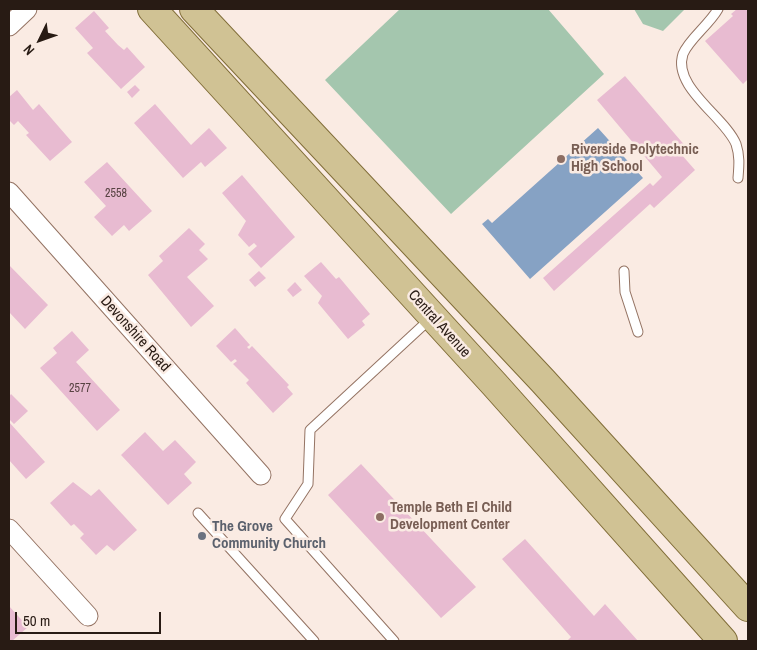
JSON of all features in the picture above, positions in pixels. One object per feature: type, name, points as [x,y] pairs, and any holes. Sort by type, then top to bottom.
[{"type":"main road","name":"Central Avenue","points":[[152,9],[433,317],[723,641]]},
{"type":"main road","points":[[194,9],[543,381],[748,607]]},
{"type":"street","points":[[9,26],[28,9]]},
{"type":"street","name":"Devonshire Road","points":[[9,192],[261,475]]},
{"type":"street","points":[[9,529],[88,616]]},
{"type":"lane","points":[[718,9],[712,20],[690,42],[681,63],[684,74],[692,88],[735,142],[739,157],[738,178]]},
{"type":"lane","points":[[624,271],[625,292],[638,332]]},
{"type":"lane","points":[[394,641],[285,519],[308,484],[310,430],[433,317]]},
{"type":"lane","points":[[198,513],[314,641]]},
{"type":"green space","points":[[400,9],[548,9],[604,74],[451,214],[325,80]]},
{"type":"green space","points":[[634,9],[685,9],[663,31],[643,24]]},
{"type":"water","points":[[598,128],[643,178],[530,279],[482,224],[488,219],[492,223]]},
{"type":"building","points":[[737,9],[748,9],[748,79],[743,84],[705,41],[733,16],[731,14]]},
{"type":"building","points":[[94,11],[109,28],[105,31],[124,50],[127,47],[145,67],[121,89],[87,53],[93,48],[75,28]]},
{"type":"building","points":[[625,76],[687,148],[681,154],[695,170],[654,208],[650,204],[554,291],[543,278],[650,183],[653,186],[662,177],[597,100]]},
{"type":"building","points":[[135,85],[140,90],[132,98],[127,92]]},
{"type":"building","points":[[17,90],[33,110],[39,104],[72,142],[50,161],[26,135],[29,133],[18,121],[14,125],[9,120],[9,97]]},
{"type":"building","points":[[155,104],[191,145],[209,128],[227,148],[205,167],[201,162],[183,178],[134,123]]},
{"type":"building","points":[[107,162],[152,211],[129,231],[124,225],[112,236],[94,217],[106,206],[84,182]]},
{"type":"building","points":[[242,175],[295,237],[261,268],[248,254],[257,246],[254,243],[249,247],[238,235],[246,221],[222,193]]},
{"type":"building","points":[[189,228],[205,244],[199,250],[208,259],[187,277],[214,306],[191,327],[148,275],[163,261],[159,256]]},
{"type":"building","points":[[321,262],[336,279],[339,277],[370,314],[362,321],[365,325],[348,339],[318,303],[322,296],[304,276]]},
{"type":"building","points":[[9,265],[48,305],[25,329],[9,312]]},
{"type":"building","points":[[259,271],[266,278],[255,287],[249,280]]},
{"type":"building","points":[[295,282],[302,290],[293,297],[287,290]]},
{"type":"building","points":[[235,328],[250,345],[247,347],[249,349],[252,346],[289,385],[287,387],[293,394],[273,413],[246,383],[249,380],[233,364],[237,361],[235,359],[231,362],[216,346]]},
{"type":"building","points":[[72,331],[89,350],[76,362],[120,410],[97,431],[40,368],[57,353],[53,348]]},
{"type":"building","points":[[11,394],[28,411],[14,424],[9,419],[9,397]]},
{"type":"building","points":[[9,422],[45,462],[26,479],[9,460]]},
{"type":"building","points":[[145,432],[163,451],[175,440],[196,462],[184,474],[192,483],[168,505],[121,455]]},
{"type":"building","points":[[361,464],[476,587],[441,618],[328,495]]},
{"type":"building","points":[[73,482],[91,496],[99,489],[137,530],[114,551],[107,545],[96,555],[80,538],[84,534],[74,524],[71,526],[50,503]]},
{"type":"building","points":[[525,539],[594,616],[605,604],[638,641],[567,641],[571,637],[502,559]]},
{"type":"building","points":[[9,606],[28,627],[12,641],[9,641]]},
{"type":"place","name":"Riverside Polytechnic High School","points":[[561,159]]},
{"type":"place","name":"Temple Beth El Child Development Center","points":[[380,517]]},
{"type":"place","name":"The Grove Community Church","points":[[202,536]]}]
